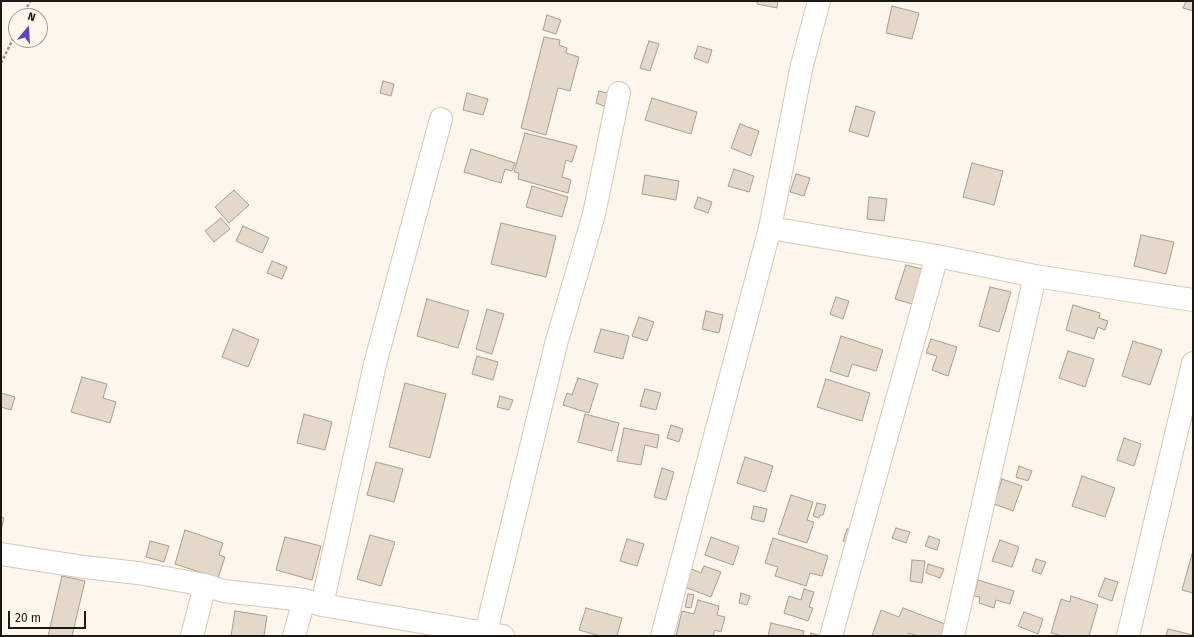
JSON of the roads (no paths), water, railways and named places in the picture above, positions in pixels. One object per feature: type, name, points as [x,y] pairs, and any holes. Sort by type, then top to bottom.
[{"type":"street","points":[[662,636],[770,228],[802,65],[819,1]]},
{"type":"street","points":[[1,554],[84,568],[138,573],[205,585],[224,591],[313,603],[491,635],[556,344],[594,214],[619,93]]},
{"type":"street","points":[[294,636],[313,603],[441,119]]},
{"type":"street","points":[[770,228],[937,256],[1035,276],[1193,300]]},
{"type":"street","points":[[831,636],[937,256]]},
{"type":"street","points":[[953,636],[1035,276]]},
{"type":"street","points":[[1128,636],[1193,363]]},
{"type":"street","points":[[192,636],[205,585]]}]
